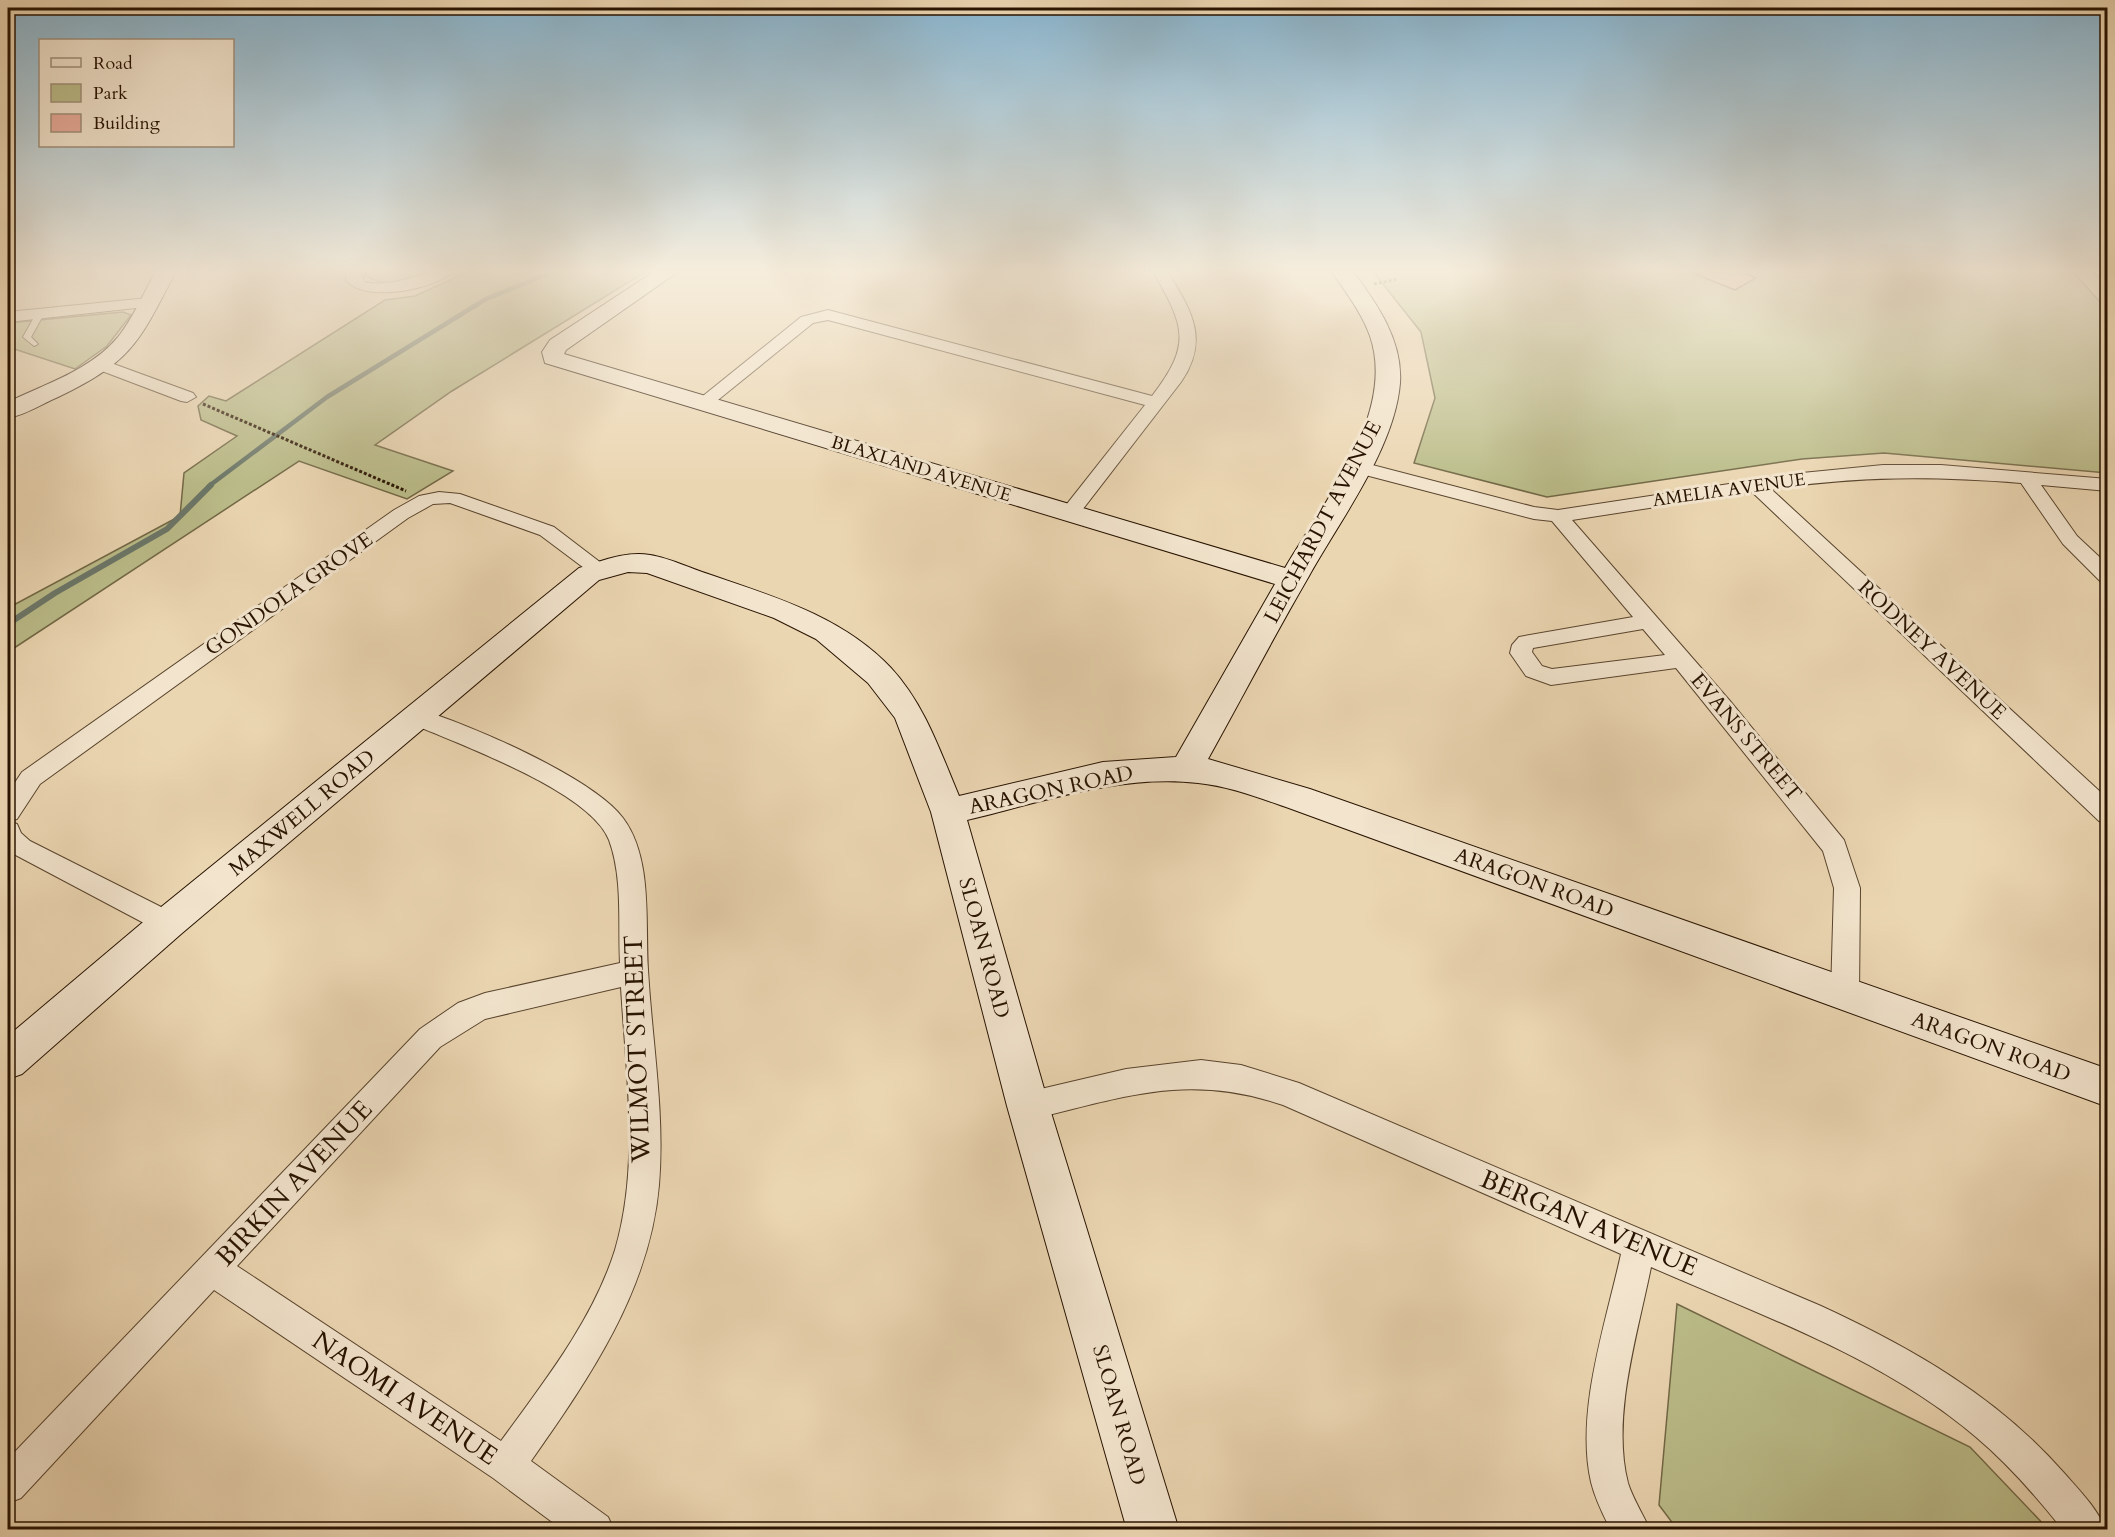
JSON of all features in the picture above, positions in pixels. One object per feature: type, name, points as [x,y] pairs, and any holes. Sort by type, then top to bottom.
[{"type":"street","points":[[8,411],[100,364],[126,341]]},
{"type":"street","name":"BLAXLAND AVENUE","points":[[564,341],[555,348],[552,355],[561,362],[1292,580]]},
{"type":"street","points":[[702,404],[781,341]]},
{"type":"street","points":[[924,341],[1156,403]]},
{"type":"street","points":[[1069,514],[1183,367],[1189,341]]},
{"type":"street","name":"LEICHARDT AVENUE","points":[[1186,769],[1357,467],[1384,407],[1387,365],[1383,341]]},
{"type":"street","points":[[100,364],[187,397]]},
{"type":"street","name":"AMELIA AVENUE","points":[[1357,467],[1534,513],[1558,516],[1756,486],[1883,471],[1941,471],[2108,485]]},
{"type":"street","points":[[2027,479],[2070,540],[2108,577]]},
{"type":"street","name":"RODNEY AVENUE","points":[[1756,486],[2108,814]]},
{"type":"street","name":"GONDOLA GROVE","points":[[8,812],[31,778],[401,514],[426,500],[442,496],[453,498],[533,524],[560,538],[599,569]]},
{"type":"street","name":"EVANS STREET","points":[[1558,516],[1682,660],[1822,829],[1840,858],[1847,888],[1845,994]]},
{"type":"street","name":"SLOAN ROAD","points":[[599,569],[638,562],[661,566],[784,611],[826,632],[848,647],[879,675],[909,714],[948,812],[1028,1106],[1153,1530]]},
{"type":"street","name":"MAXWELL ROAD","points":[[8,1061],[168,923],[568,591],[599,569]]},
{"type":"street","points":[[1649,621],[1527,642],[1523,645],[1521,653],[1534,671],[1551,677],[1682,660]]},
{"type":"street","name":"WILMOT STREET","points":[[418,717],[570,788],[601,810],[614,826],[626,862],[643,1095],[643,1170],[639,1211],[631,1250],[592,1336],[555,1396],[506,1466]]},
{"type":"street","name":"ARAGON ROAD","points":[[948,812],[1117,774],[1186,769],[1243,780],[2108,1088]]},
{"type":"street","points":[[8,831],[10,838],[21,848],[168,923]]},
{"type":"street","name":"BIRKIN AVENUE","points":[[8,1485],[213,1270],[411,1057],[451,1023],[485,1006],[634,972]]},
{"type":"street","name":"BERGAN AVENUE","points":[[1028,1106],[1156,1078],[1194,1074],[1224,1076],[1253,1082],[1402,1141],[1840,1332],[1930,1382],[1972,1410],[2006,1439],[2087,1530]]},
{"type":"street","points":[[1631,1530],[1610,1482],[1606,1430],[1608,1402],[1639,1246]]},
{"type":"street","name":"NAOMI AVENUE","points":[[213,1270],[506,1466],[595,1530]]},
{"type":"lane","points":[[31,341],[34,344]]},
{"type":"path","points":[[187,397],[426,500]]},
{"type":"green space","points":[[8,341],[111,341],[75,369],[8,347]]},
{"type":"green space","points":[[321,341],[534,341],[452,391],[375,445],[453,471],[407,499],[299,461],[8,652],[8,608],[180,516],[184,473],[237,436],[201,420],[198,406],[209,396],[226,401]]},
{"type":"green space","points":[[1423,341],[2107,341],[2107,473],[1884,453],[1802,459],[1547,497],[1414,463],[1435,398]]},
{"type":"green space","points":[[1677,1304],[1970,1447],[2048,1529],[1677,1529],[1659,1505]]},
{"type":"waterway","points":[[209,486],[327,397],[418,341]]},
{"type":"waterway","points":[[8,624],[55,593],[167,529],[211,485]]}]
